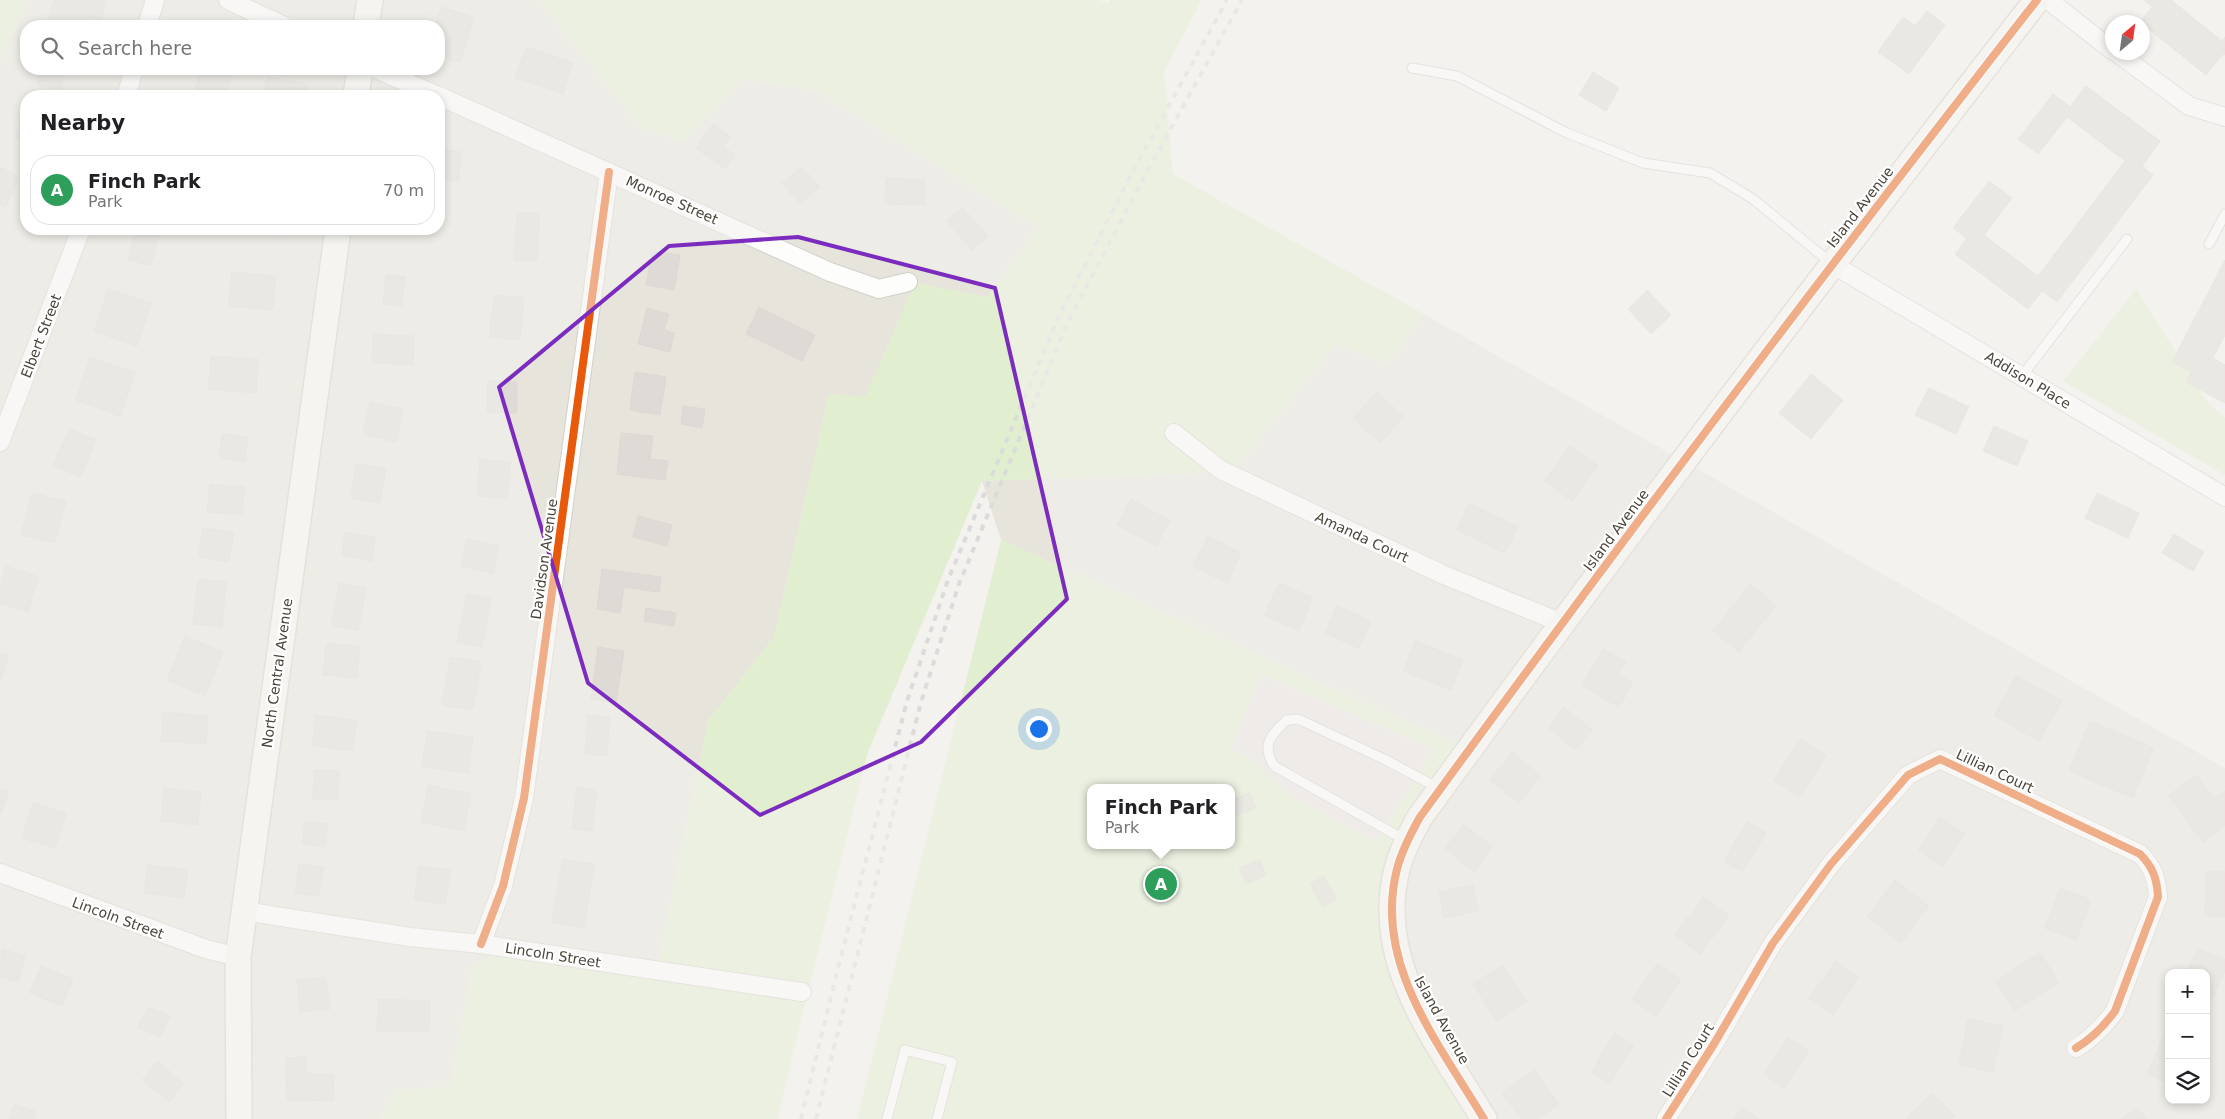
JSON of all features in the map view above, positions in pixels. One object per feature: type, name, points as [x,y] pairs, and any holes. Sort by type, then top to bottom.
[{"type":"street","points":[[149,20],[155,0]]},
{"type":"street","points":[[228,0],[271,20]]},
{"type":"street","points":[[367,20],[370,0]]},
{"type":"street","name":"Island Avenue","points":[[1484,1119],[1417,1007],[1405,982],[1397,957],[1392,929],[1392,900],[1397,869],[1407,842],[1420,816],[1562,623],[1832,264],[2037,0]]},
{"type":"street","points":[[2048,0],[2105,45]]},
{"type":"street","points":[[2127,60],[2189,106],[2225,118]]},
{"type":"street","points":[[128,90],[132,75]]},
{"type":"street","points":[[357,90],[359,75]]},
{"type":"street","name":"Monroe Street","points":[[390,75],[424,90]]},
{"type":"street","name":"Monroe Street","points":[[445,99],[830,272],[879,288],[908,282]]},
{"type":"street","name":"Davidson Avenue","points":[[481,944],[503,886],[524,798],[609,172]]},
{"type":"street","name":"Elbert Street","points":[[0,442],[79,235]]},
{"type":"street","name":"North Central Avenue","points":[[239,1119],[238,957],[337,235]]},
{"type":"street","name":"Addison Place","points":[[1832,264],[2225,497]]},
{"type":"street","name":"Amanda Court","points":[[1174,432],[1221,470],[1444,575],[1562,623]]},
{"type":"street","name":"Lillian Court","points":[[1666,1119],[1714,1044],[1774,942],[1831,864],[1908,775],[1940,759],[2140,854],[2150,864],[2157,880],[2158,897],[2115,1011],[2104,1026],[2090,1039],[2076,1048]]},
{"type":"street","name":"Lincoln Street","points":[[0,873],[206,949],[238,957]]},
{"type":"street","name":"Lincoln Street","points":[[244,911],[410,937],[481,944],[802,992]]},
{"type":"lane","points":[[1412,68],[1457,76],[1564,132],[1643,163],[1710,173],[1753,198],[1832,264]]},
{"type":"lane","points":[[2210,244],[2225,214]]},
{"type":"lane","points":[[2022,376],[2127,239]]},
{"type":"lane","points":[[1407,842],[1274,766],[1268,755],[1269,741],[1275,731],[1287,720],[1298,719],[1386,760],[1440,789]]},
{"type":"lane","points":[[887,1119],[905,1050],[952,1062],[937,1119]]},
{"type":"highlighted area","points":[[798,237],[995,288],[1067,599],[921,742],[760,815],[588,683],[499,387],[669,246]]},
{"type":"shaded area","points":[[0,0],[539,0],[643,128],[684,141],[743,79],[818,91],[1040,228],[987,297],[915,283],[865,398],[829,394],[774,637],[708,721],[658,964],[472,967],[451,1086],[395,1091],[380,1119],[0,1119]]},
{"type":"shaded area","points":[[1422,313],[2225,768],[2225,1119],[1486,1119],[1398,946],[1415,822],[1462,747],[1001,540],[982,481],[1232,472],[1335,344],[1390,363]]},
{"type":"shaded area","points":[[1261,674],[1434,749],[1376,842],[1295,799],[1247,756],[1231,749]]},
{"type":"green space","points":[[0,0],[27,0],[0,59]]},
{"type":"green space","points":[[539,0],[1098,0],[1109,3],[1110,0],[1202,0],[1164,71],[1173,174],[1422,313],[1390,363],[1335,344],[1232,472],[982,481],[868,752],[777,1119],[380,1119],[395,1091],[451,1086],[472,967],[511,944],[658,964],[708,721],[774,637],[829,394],[865,397],[915,283],[987,297],[1039,228],[818,91],[743,79],[684,141],[642,128]]},
{"type":"green space","points":[[2136,289],[2209,404],[2225,417],[2225,475],[2063,381]]},
{"type":"green space","points":[[1001,540],[1462,747],[1415,822],[1398,946],[1486,1119],[857,1119]]},
{"type":"building","points":[[54,0],[106,0],[101,20],[88,17],[87,20],[49,20]]},
{"type":"building","points":[[2144,0],[2171,0],[2222,41],[2225,37],[2225,55],[2223,54],[2206,75],[2150,30],[2150,15],[2146,15],[2152,7]]},
{"type":"building","points":[[441,7],[474,17],[460,62],[445,58],[445,20],[437,20]]},
{"type":"building","points":[[1927,11],[1945,25],[1909,74],[1878,52],[1903,17],[1915,26]]},
{"type":"building","points":[[526,47],[573,63],[563,94],[515,78]]},
{"type":"building","points":[[1593,72],[1619,88],[1606,111],[1579,95]]},
{"type":"building","points":[[40,75],[65,75],[61,90],[38,85]]},
{"type":"building","points":[[199,75],[232,75],[228,90],[195,90]]},
{"type":"building","points":[[267,77],[308,84],[306,90],[264,90]]},
{"type":"building","points":[[2086,86],[2160,141],[2142,166],[2153,175],[2057,302],[2042,291],[2028,309],[1955,254],[1967,238],[1953,228],[1989,181],[2012,198],[1984,235],[2038,276],[2125,161],[2067,117],[2038,154],[2018,139],[2053,94],[2070,107]]},
{"type":"building","points":[[20,124],[20,138],[16,137]]},
{"type":"building","points":[[713,124],[730,136],[723,147],[735,155],[726,169],[696,148]]},
{"type":"building","points":[[445,150],[461,152],[459,181],[445,180]]},
{"type":"building","points":[[0,167],[20,178],[5,207],[0,205]]},
{"type":"building","points":[[802,167],[820,187],[800,204],[782,183]]},
{"type":"building","points":[[886,178],[925,180],[924,205],[885,204]]},
{"type":"building","points":[[963,208],[988,237],[971,250],[947,221]]},
{"type":"building","points":[[517,212],[540,213],[537,261],[514,260]]},
{"type":"building","points":[[134,235],[159,235],[151,266],[128,259]]},
{"type":"building","points":[[652,251],[680,255],[674,290],[646,285]]},
{"type":"building","points":[[2225,260],[2225,335],[2213,358],[2225,365],[2225,403],[2186,382],[2191,372],[2172,362]]},
{"type":"building","points":[[232,272],[276,276],[273,310],[228,306]]},
{"type":"building","points":[[386,275],[405,277],[402,306],[383,304]]},
{"type":"building","points":[[108,289],[152,303],[137,346],[94,331]]},
{"type":"building","points":[[1647,290],[1671,315],[1651,334],[1628,309]]},
{"type":"building","points":[[494,295],[524,298],[520,340],[489,337]]},
{"type":"building","points":[[759,307],[815,335],[802,361],[746,334]]},
{"type":"building","points":[[647,308],[669,314],[664,330],[674,333],[670,352],[638,344]]},
{"type":"building","points":[[373,334],[414,336],[413,365],[372,363]]},
{"type":"building","points":[[211,356],[258,359],[256,393],[208,389]]},
{"type":"building","points":[[90,357],[135,372],[120,416],[76,400]]},
{"type":"building","points":[[635,372],[666,377],[660,415],[630,410]]},
{"type":"building","points":[[1811,374],[1843,400],[1811,439],[1779,413]]},
{"type":"building","points":[[488,381],[517,382],[517,413],[487,412]]},
{"type":"building","points":[[1929,388],[1969,407],[1956,434],[1915,415]]},
{"type":"building","points":[[1377,392],[1404,417],[1380,443],[1353,418]]},
{"type":"building","points":[[370,402],[403,409],[396,442],[363,434]]},
{"type":"building","points":[[683,406],[705,409],[702,428],[681,424]]},
{"type":"building","points":[[1994,426],[2028,441],[2017,466],[1983,451]]},
{"type":"building","points":[[69,429],[96,440],[81,477],[53,466]]},
{"type":"building","points":[[621,433],[653,436],[650,459],[668,461],[665,480],[617,474]]},
{"type":"building","points":[[222,434],[248,437],[245,462],[219,458]]},
{"type":"building","points":[[1570,446],[1598,466],[1572,501],[1544,481]]},
{"type":"building","points":[[480,459],[511,462],[507,499],[477,496]]},
{"type":"building","points":[[356,464],[386,469],[380,503],[351,498]]},
{"type":"building","points":[[210,484],[245,487],[242,515],[207,512]]},
{"type":"building","points":[[32,493],[66,501],[55,543],[21,535]]},
{"type":"building","points":[[2097,493],[2139,513],[2128,538],[2085,518]]},
{"type":"building","points":[[1131,499],[1170,521],[1156,546],[1117,525]]},
{"type":"building","points":[[1469,503],[1518,527],[1505,553],[1457,530]]},
{"type":"building","points":[[638,516],[672,525],[667,546],[633,537]]},
{"type":"building","points":[[203,528],[234,533],[229,562],[198,557]]},
{"type":"building","points":[[345,532],[375,537],[372,561],[342,556]]},
{"type":"building","points":[[2174,534],[2204,552],[2193,571],[2162,553]]},
{"type":"building","points":[[1208,536],[1241,553],[1227,583],[1193,566]]},
{"type":"building","points":[[467,539],[499,546],[493,574],[461,566]]},
{"type":"building","points":[[6,566],[39,577],[28,612],[0,603],[0,586]]},
{"type":"building","points":[[602,569],[661,577],[659,592],[624,587],[620,613],[597,609]]},
{"type":"building","points":[[198,579],[226,582],[222,627],[193,624]]},
{"type":"building","points":[[339,583],[366,588],[358,630],[331,626]]},
{"type":"building","points":[[1279,583],[1313,598],[1299,631],[1264,615]]},
{"type":"building","points":[[1750,584],[1776,605],[1739,652],[1713,631]]},
{"type":"building","points":[[467,594],[491,599],[482,647],[457,642]]},
{"type":"building","points":[[1337,606],[1371,621],[1359,648],[1325,633]]},
{"type":"building","points":[[646,608],[676,613],[674,626],[644,621]]},
{"type":"building","points":[[185,636],[223,652],[205,696],[167,680]]},
{"type":"building","points":[[1415,641],[1463,660],[1451,690],[1403,671]]},
{"type":"building","points":[[326,643],[360,646],[357,678],[323,675]]},
{"type":"building","points":[[598,647],[624,651],[616,703],[591,699]]},
{"type":"building","points":[[1603,649],[1626,662],[1618,675],[1633,683],[1619,707],[1582,686]]},
{"type":"building","points":[[0,653],[9,656],[0,681]]},
{"type":"building","points":[[450,657],[481,662],[473,710],[442,705]]},
{"type":"building","points":[[2016,676],[2062,701],[2039,741],[1994,716]]},
{"type":"building","points":[[1564,707],[1593,730],[1576,750],[1548,728]]},
{"type":"building","points":[[163,712],[208,716],[206,744],[161,741]]},
{"type":"building","points":[[316,715],[357,721],[352,751],[312,745]]},
{"type":"building","points":[[588,715],[610,717],[607,756],[585,754]]},
{"type":"building","points":[[2090,721],[2154,748],[2133,798],[2069,771]]},
{"type":"building","points":[[427,731],[473,737],[468,773],[422,767]]},
{"type":"building","points":[[1799,739],[1826,755],[1801,797],[1774,781]]},
{"type":"building","points":[[1512,752],[1541,776],[1519,803],[1490,780]]},
{"type":"building","points":[[314,770],[339,771],[338,800],[313,800]]},
{"type":"building","points":[[2196,775],[2213,798],[2225,791],[2225,826],[2203,842],[2168,796]]},
{"type":"building","points":[[428,785],[471,794],[464,831],[421,822]]},
{"type":"building","points":[[577,787],[597,790],[592,831],[572,829]]},
{"type":"building","points":[[164,788],[201,792],[198,825],[161,821]]},
{"type":"building","points":[[0,789],[9,792],[0,815]]},
{"type":"building","points":[[1250,793],[1256,808],[1235,816],[1235,799]]},
{"type":"building","points":[[33,803],[66,813],[55,848],[22,838]]},
{"type":"building","points":[[1940,817],[1965,834],[1943,867],[1918,851]]},
{"type":"building","points":[[305,821],[328,824],[325,847],[302,844]]},
{"type":"building","points":[[1747,821],[1766,833],[1742,872],[1724,861]]},
{"type":"building","points":[[1463,824],[1493,846],[1475,872],[1445,849]]},
{"type":"building","points":[[563,859],[595,864],[584,928],[552,923]]},
{"type":"building","points":[[1260,860],[1266,876],[1246,884],[1239,868]]},
{"type":"building","points":[[299,864],[324,867],[319,896],[295,893]]},
{"type":"building","points":[[148,865],[188,870],[184,898],[144,893]]},
{"type":"building","points":[[419,866],[450,870],[445,904],[414,900]]},
{"type":"building","points":[[2206,871],[2225,872],[2225,917],[2205,916]]},
{"type":"building","points":[[1324,876],[1337,899],[1322,907],[1310,884]]},
{"type":"building","points":[[1895,880],[1929,906],[1901,943],[1867,917]]},
{"type":"building","points":[[1473,885],[1478,911],[1444,918],[1439,892]]},
{"type":"building","points":[[2060,888],[2091,900],[2076,940],[2045,928]]},
{"type":"building","points":[[1704,897],[1729,916],[1700,954],[1674,935]]},
{"type":"building","points":[[2198,948],[2225,960],[2225,971],[2212,999],[2210,998],[2210,969],[2188,969]]},
{"type":"building","points":[[2,949],[25,956],[18,982],[0,977]]},
{"type":"building","points":[[2040,953],[2059,982],[2014,1011],[1996,981]]},
{"type":"building","points":[[1836,961],[1859,978],[1833,1015],[1809,998]]},
{"type":"building","points":[[1657,964],[1681,980],[1656,1016],[1632,999]]},
{"type":"building","points":[[1503,965],[1527,1002],[1497,1021],[1473,984]]},
{"type":"building","points":[[41,966],[73,979],[62,1006],[30,993]]},
{"type":"building","points":[[326,977],[330,1009],[300,1012],[297,980]]},
{"type":"building","points":[[378,999],[430,1001],[429,1032],[377,1031]]},
{"type":"building","points":[[148,1007],[170,1016],[160,1037],[138,1027]]},
{"type":"building","points":[[1968,1019],[2003,1026],[1993,1072],[1959,1065]]},
{"type":"building","points":[[1615,1033],[1634,1045],[1610,1084],[1591,1072]]},
{"type":"building","points":[[2165,1033],[2165,1082],[2147,1074]]},
{"type":"building","points":[[1788,1038],[1809,1051],[1784,1088],[1764,1074]]},
{"type":"building","points":[[306,1057],[307,1074],[333,1074],[334,1100],[287,1101],[286,1058]]},
{"type":"building","points":[[157,1061],[184,1083],[169,1102],[142,1080]]},
{"type":"building","points":[[1535,1070],[1559,1104],[1538,1119],[1521,1119],[1502,1093]]},
{"type":"building","points":[[1931,1093],[1955,1116],[1952,1119],[1906,1119]]},
{"type":"building","points":[[15,1104],[36,1112],[34,1119],[9,1119]]},
{"type":"building","points":[[1742,1107],[1759,1119],[1734,1119]]},
{"type":"building","points":[[2137,1107],[2146,1119],[2121,1119]]},
{"type":"railway","points":[[801,1119],[907,701],[948,580],[1058,318],[1133,171],[1227,0]]},
{"type":"railway","points":[[816,1119],[921,702],[959,584],[1067,324],[1144,177],[1242,0]]},
{"type":"cycle path","points":[[1484,1119],[1430,1031],[1414,1000],[1402,969],[1394,937],[1392,904],[1397,869],[1410,835],[1420,817],[1648,508],[1880,202],[2037,0]]},
{"type":"cycle path","points":[[481,944],[503,886],[524,798],[609,172]]},
{"type":"cycle path","points":[[1666,1119],[1714,1044],[1773,943],[1831,864],[1908,775],[1940,759],[2140,854],[2151,869],[2157,885],[2158,897],[2115,1011],[2098,1031],[2076,1048]]},
{"type":"place","name":"Finch Park","points":[[1161,884]]}]
